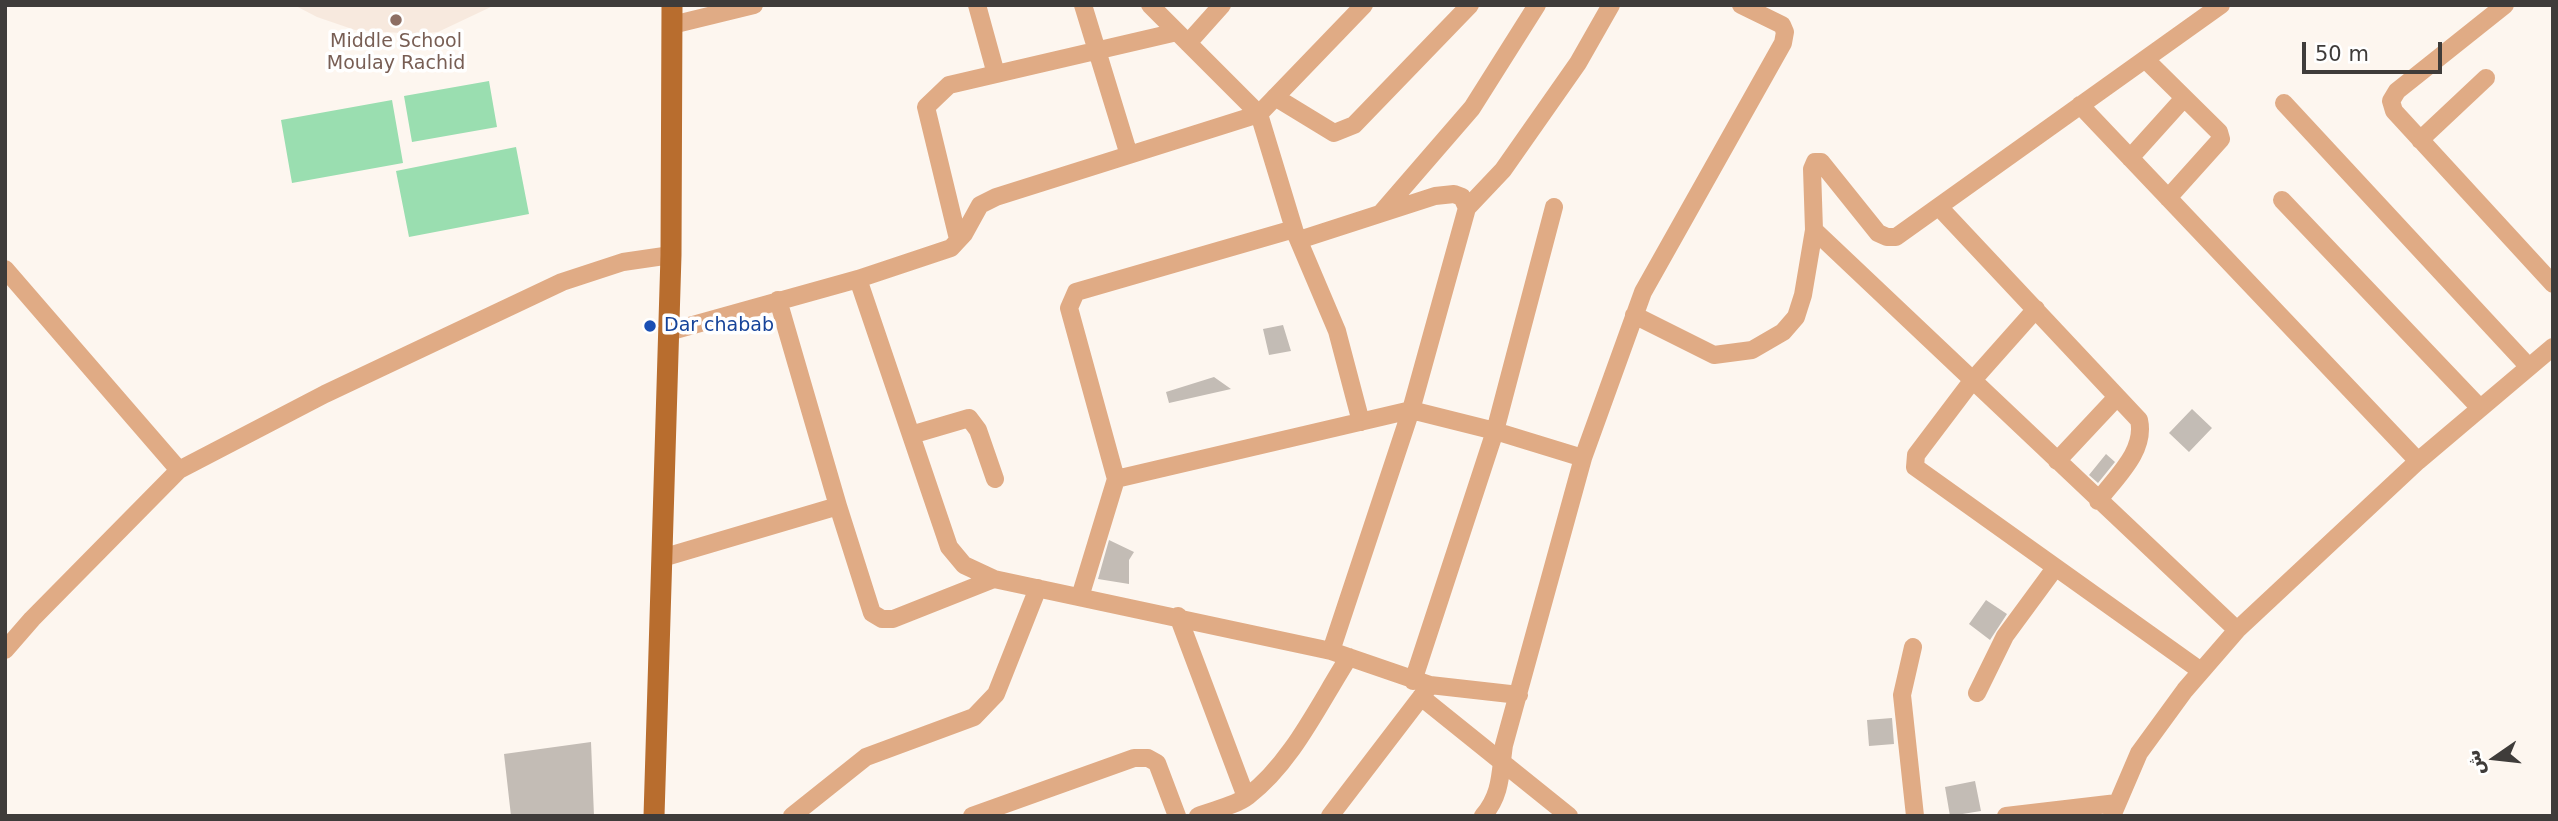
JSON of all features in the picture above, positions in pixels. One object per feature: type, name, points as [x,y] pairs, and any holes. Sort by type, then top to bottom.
[{"type":"main road","points":[[654,816],[671,255],[672,15]]},
{"type":"street","points":[[672,15],[754,5]]},
{"type":"street","points":[[977,5],[996,74]]},
{"type":"street","points":[[1083,5],[1129,155]]},
{"type":"street","points":[[1150,5],[1259,114],[1296,234],[1337,331],[1361,422]]},
{"type":"street","points":[[958,239],[926,107],[949,85],[1097,51],[1182,37],[1222,5]]},
{"type":"street","points":[[668,332],[858,279],[951,248],[980,205],[996,197],[1259,114],[1364,5]]},
{"type":"street","points":[[1275,97],[1334,133],[1343,131],[1354,125],[1470,5]]},
{"type":"street","points":[[1380,214],[1472,108],[1537,5]]},
{"type":"street","points":[[1331,650],[1411,410],[1467,208],[1503,170],[1578,63],[1611,5]]},
{"type":"street","points":[[1483,816],[1494,803],[1501,784],[1502,762],[1583,458],[1634,315],[1643,292],[1783,43],[1785,33],[1782,25],[1741,5]]},
{"type":"street","points":[[1634,315],[1714,355],[1752,350],[1783,332],[1796,317],[1803,295],[1814,230],[1812,169],[1815,162],[1821,162],[1878,233],[1887,237],[1904,233],[2221,5]]},
{"type":"street","points":[[2505,5],[2392,95],[2394,111],[2553,284]]},
{"type":"street","points":[[2145,59],[2219,132],[2221,139],[2168,198]]},
{"type":"street","points":[[2420,139],[2486,78]]},
{"type":"street","points":[[2130,158],[2184,98]]},
{"type":"street","points":[[2284,103],[2529,367]]},
{"type":"street","points":[[2080,105],[2418,461]]},
{"type":"street","points":[[1080,597],[1116,479],[1069,308],[1070,299],[1076,292],[1380,214],[1435,196],[1454,194],[1462,197],[1467,208]]},
{"type":"street","points":[[2282,200],[2480,408]]},
{"type":"street","points":[[1330,816],[1422,688],[1495,431],[1554,207]]},
{"type":"street","points":[[1939,207],[2139,421],[2142,435],[2136,450],[2098,501]]},
{"type":"street","points":[[1814,230],[2237,630]]},
{"type":"street","points":[[5,650],[32,619],[179,470],[325,394],[562,282],[624,262],[671,255]]},
{"type":"street","points":[[5,269],[179,470]]},
{"type":"street","points":[[858,279],[949,547],[964,565],[995,579],[1331,650],[1422,688],[1520,695]]},
{"type":"street","points":[[778,300],[872,613],[881,619],[893,619],[995,579]]},
{"type":"street","points":[[2035,309],[1972,381],[1916,455],[1915,467],[2201,671]]},
{"type":"street","points":[[2006,816],[2114,809],[2139,753],[2201,671],[2237,630],[2418,461],[2553,347]]},
{"type":"street","points":[[2057,461],[2117,397]]},
{"type":"street","points":[[1116,479],[1411,410],[1495,431],[1583,458]]},
{"type":"street","points":[[911,435],[968,418],[978,430],[995,479]]},
{"type":"street","points":[[662,558],[838,506]]},
{"type":"street","points":[[1977,693],[2005,636],[2055,568]]},
{"type":"street","points":[[792,816],[866,757],[974,717],[987,707],[996,694],[1038,588]]},
{"type":"street","points":[[1178,616],[1246,797]]},
{"type":"street","points":[[1913,647],[1902,695],[1915,816]]},
{"type":"street","points":[[1198,816],[1246,797],[1288,752],[1349,657]]},
{"type":"street","points":[[1422,688],[1502,762],[1569,816]]},
{"type":"street","points":[[972,816],[995,812],[1134,758],[1147,758],[1157,763],[1177,816]]},
{"type":"shaded area","name":"Middle School Moulay Rachid","points":[[294,5],[495,5],[438,32],[416,34],[355,30],[317,17]]},
{"type":"green space","points":[[489,81],[497,127],[412,142],[404,96]]},
{"type":"green space","points":[[392,100],[403,163],[292,183],[281,120]]},
{"type":"green space","points":[[516,147],[529,214],[409,237],[396,171]]},
{"type":"building","points":[[1283,325],[1291,351],[1269,355],[1263,329]]},
{"type":"building","points":[[1214,377],[1231,389],[1169,403],[1166,392]]},
{"type":"building","points":[[2192,409],[2212,428],[2189,452],[2169,433]]},
{"type":"building","points":[[2106,454],[2115,462],[2098,483],[2089,475]]},
{"type":"building","points":[[1109,540],[1134,552],[1129,560],[1129,584],[1098,579]]},
{"type":"building","points":[[1986,600],[2007,614],[1990,640],[1969,624]]},
{"type":"building","points":[[1892,718],[1894,744],[1869,746],[1867,720]]},
{"type":"building","points":[[591,742],[594,816],[511,816],[504,754]]},
{"type":"building","points":[[1975,781],[1981,811],[1950,816],[1945,787]]},
{"type":"place","name":"Middle School Moulay Rachid","points":[[396,20]]},
{"type":"place","name":"Dar chabab","points":[[650,326]]}]
